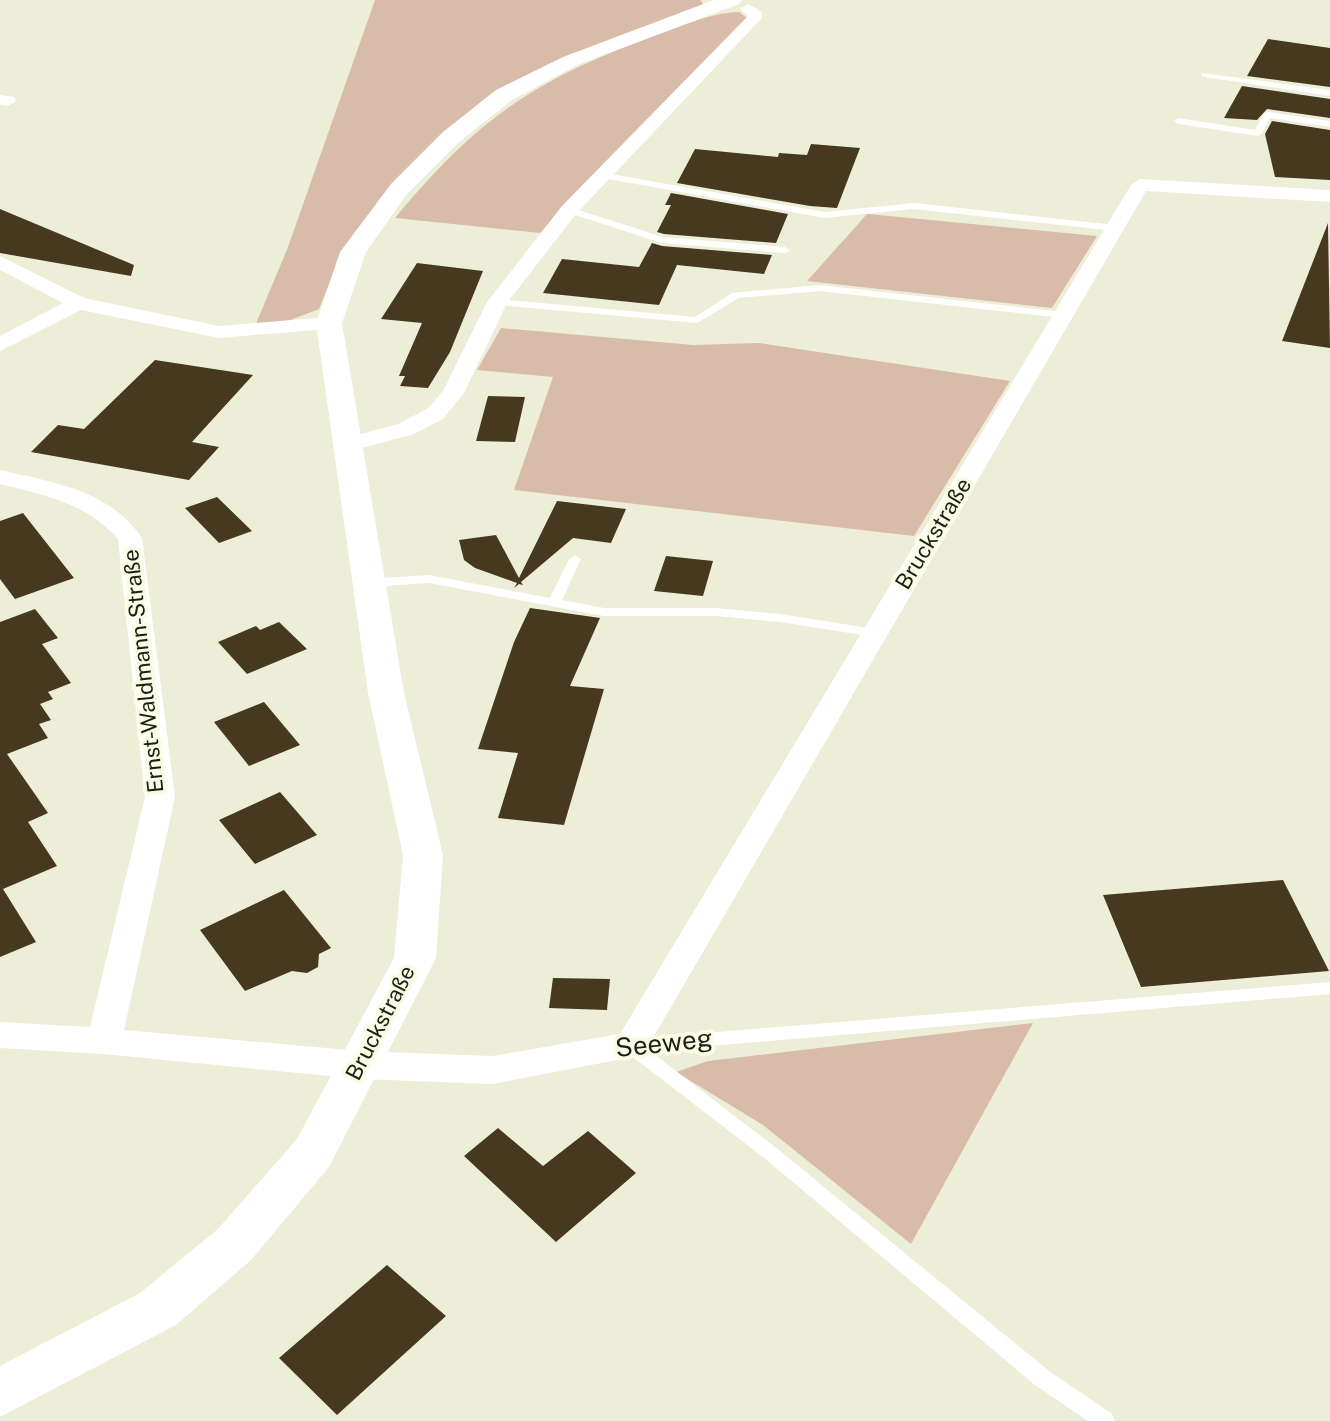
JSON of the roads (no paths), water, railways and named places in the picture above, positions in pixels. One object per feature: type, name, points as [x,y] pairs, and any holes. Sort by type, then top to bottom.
[{"type":"street","name":"Bruckstraße","points":[[18,1383],[158,1309],[235,1244],[313,1153],[415,958],[423,855],[386,693],[347,445],[329,323],[353,252],[399,189],[451,137],[504,95],[570,61],[733,4],[757,15],[569,210],[497,302],[453,393],[435,414],[406,429],[347,445]]},
{"type":"street","name":"Bruckstraße","points":[[631,1046],[1140,185],[1330,196]]},
{"type":"street","points":[[0,262],[78,303],[219,332],[329,323]]},
{"type":"street","points":[[0,345],[78,303]]},
{"type":"street","name":"Ernst-Waldmann-Straße","points":[[0,477],[63,492],[96,507],[130,538],[135,565],[160,797],[104,1041]]},
{"type":"street","name":"Seeweg","points":[[0,1035],[104,1041],[360,1065],[492,1070],[631,1046]]},
{"type":"lane","points":[[1205,75],[1330,93]]},
{"type":"lane","points":[[1178,121],[1258,133],[1267,115],[1330,124]]},
{"type":"lane","points":[[600,175],[825,215],[914,206],[1115,228]]},
{"type":"lane","points":[[569,210],[662,240],[785,250]]},
{"type":"lane","points":[[497,302],[697,320],[736,295],[820,288],[1063,315]]},
{"type":"lane","points":[[554,603],[575,559]]},
{"type":"lane","points":[[369,583],[429,579],[604,612],[729,613],[875,633]]},
{"type":"lane","name":"Seeweg","points":[[631,1046],[1330,988]]},
{"type":"lane","points":[[631,1046],[769,1152],[1042,1378],[1105,1421]]}]
